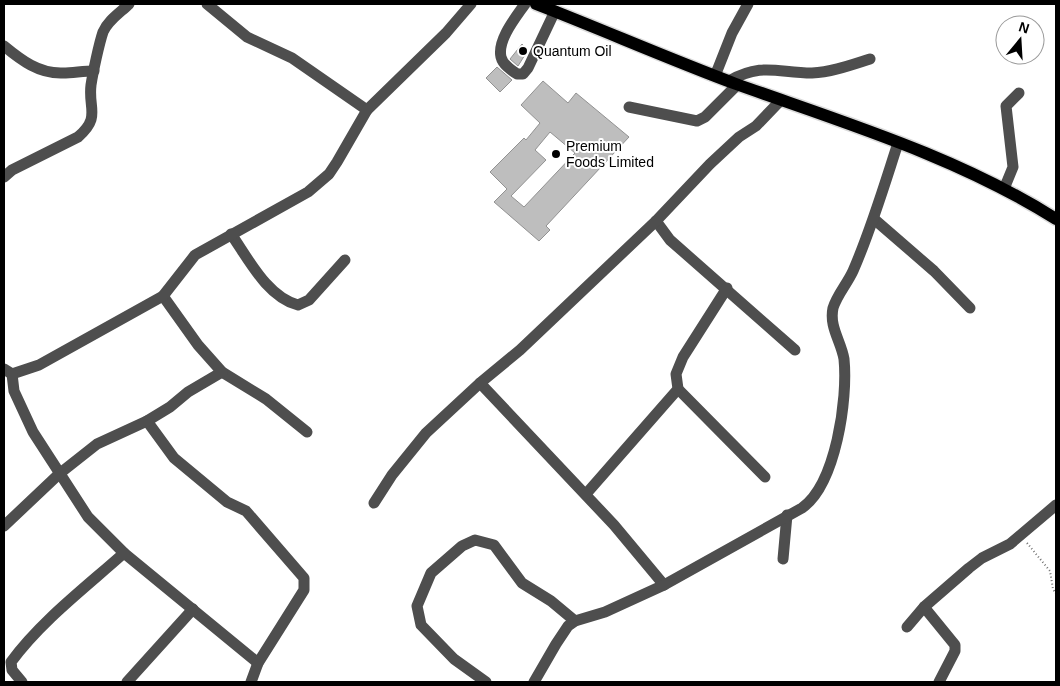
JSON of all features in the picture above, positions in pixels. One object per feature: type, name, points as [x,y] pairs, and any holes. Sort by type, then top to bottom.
[{"type":"main road","points":[[536,4],[733,83],[898,143],[1004,189],[1056,219]]},
{"type":"street","points":[[4,177],[12,170],[78,137],[86,130],[94,107],[91,87],[104,31],[109,23],[129,4]]},
{"type":"street","points":[[207,4],[247,37],[292,58],[367,110]]},
{"type":"street","points":[[258,663],[124,553],[88,517],[59,474],[19,405],[8,371],[40,365],[163,296],[195,255],[308,192],[328,174],[367,110],[440,39],[471,4]]},
{"type":"street","points":[[525,4],[505,36],[501,48],[501,57],[504,64],[517,74],[523,74],[528,68],[554,11]]},
{"type":"street","points":[[715,76],[732,33],[748,4]]},
{"type":"street","points":[[4,46],[23,62],[44,70],[57,73],[94,70]]},
{"type":"street","points":[[629,107],[697,121],[705,117],[744,72],[769,68],[812,73],[828,71],[870,60]]},
{"type":"street","points":[[1004,189],[1012,167],[1006,106],[1019,93]]},
{"type":"street","points":[[374,503],[392,475],[426,433],[480,383],[520,350],[656,221],[710,164],[739,137],[756,126],[781,100]]},
{"type":"street","points":[[534,682],[568,626],[575,621],[605,612],[664,585],[802,508],[813,498],[836,447],[842,414],[844,358],[833,331],[833,308],[852,273],[874,219],[898,143]]},
{"type":"street","points":[[874,219],[934,271],[970,308]]},
{"type":"street","points":[[656,221],[670,240],[727,288],[795,350]]},
{"type":"street","points":[[231,234],[266,283],[283,299],[298,305],[309,300],[345,260]]},
{"type":"street","points":[[727,288],[683,357],[676,374],[678,389],[765,477]]},
{"type":"street","points":[[163,296],[198,345],[222,372],[266,399],[306,432]]},
{"type":"street","points":[[6,522],[59,474],[97,444],[147,421],[170,407],[188,392],[222,372]]},
{"type":"street","points":[[480,383],[586,494],[646,561],[664,585]]},
{"type":"street","points":[[586,494],[678,389]]},
{"type":"street","points":[[147,421],[174,458],[227,502],[246,511],[304,578],[304,590],[258,663],[251,682]]},
{"type":"street","points":[[907,627],[924,607],[982,558],[1010,544],[1043,514],[1056,505]]},
{"type":"street","points":[[783,560],[787,515]]},
{"type":"street","points":[[486,682],[454,659],[421,625],[418,606],[431,573],[462,546],[475,540],[494,545],[522,583],[551,601],[575,621]]},
{"type":"street","points":[[22,682],[12,670],[11,662],[19,651],[63,607],[124,553]]},
{"type":"street","points":[[924,607],[955,645],[952,659],[939,682]]},
{"type":"street","points":[[127,682],[193,609]]},
{"type":"path","points":[[1021,535],[1050,571],[1053,589],[1056,594]]},
{"type":"building","points":[[522,44],[528,50],[518,66],[510,59]]},
{"type":"building","points":[[497,67],[512,80],[500,92],[486,78]]},
{"type":"building","points":[[543,81],[568,103],[576,93],[629,137],[546,226],[550,230],[539,241],[494,202],[507,189],[490,172],[524,138],[526,140],[540,123],[521,105]],"holes":[[[550,132],[575,153],[524,207],[511,196],[546,160],[535,150]]]},
{"type":"place","name":"Quantum Oil","points":[[523,51]]},
{"type":"place","name":"Premium Foods Limited","points":[[556,154]]}]
